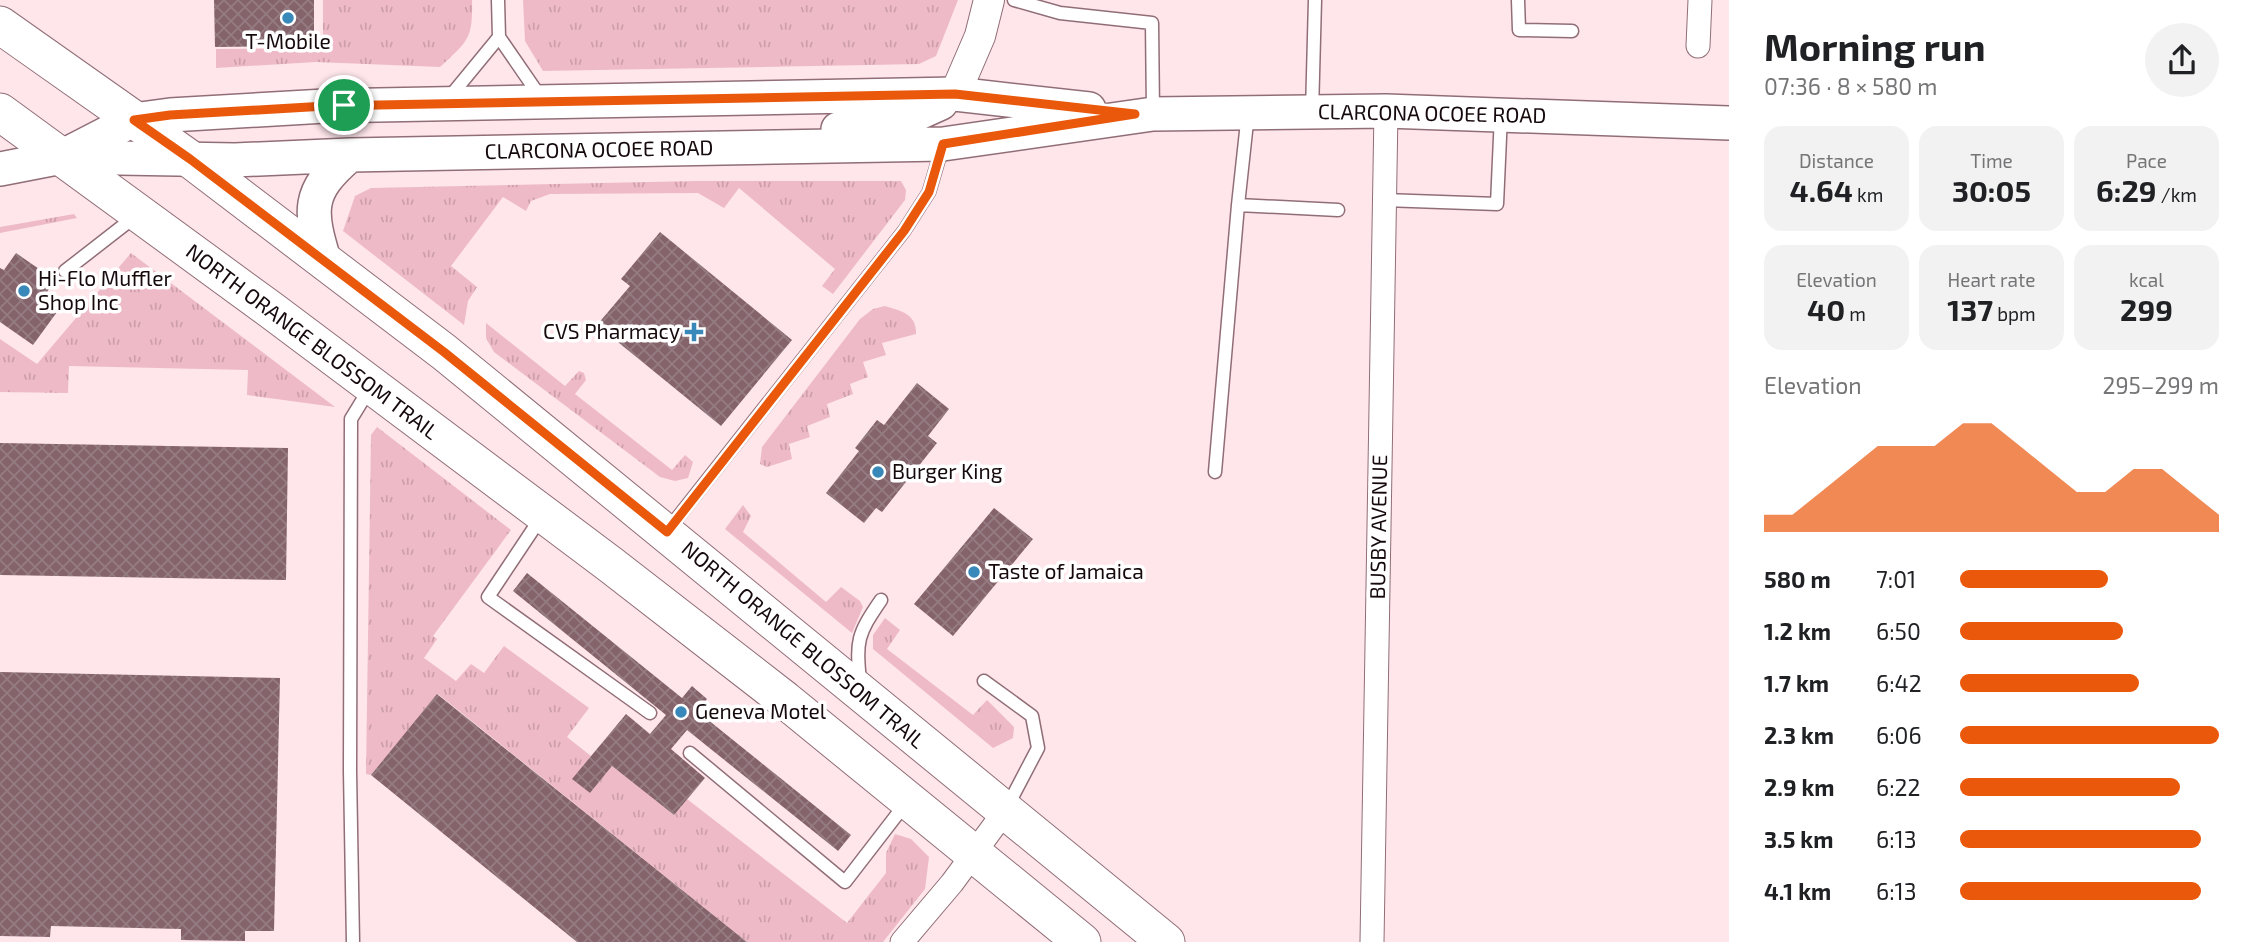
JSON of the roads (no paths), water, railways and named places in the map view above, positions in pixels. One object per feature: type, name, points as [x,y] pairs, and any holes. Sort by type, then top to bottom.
[{"type":"main road","name":"NORTH ORANGE BLOSSOM TRAIL","points":[[0,25],[190,159],[444,352],[1166,942]]},
{"type":"main road","name":"CLARCONA OCOEE ROAD","points":[[62,157],[134,120],[183,114],[446,102],[955,94],[1144,114],[1386,111],[1729,122]]},
{"type":"main road","points":[[734,147],[910,117],[955,94]]},
{"type":"main road","name":"NORTH ORANGE BLOSSOM TRAIL","points":[[0,112],[371,386],[785,700],[974,854],[1067,938]]},
{"type":"main road","name":"CLARCONA OCOEE ROAD","points":[[0,169],[62,157],[190,159],[943,144],[1144,114]]},
{"type":"main road","points":[[326,263],[312,223],[315,200],[330,172],[351,155]]},
{"type":"street","points":[[955,94],[979,36],[989,0]]},
{"type":"street","points":[[1698,46],[1700,0]]},
{"type":"street","name":"BUSBY AVENUE","points":[[1372,942],[1386,111]]},
{"type":"street","points":[[902,942],[974,854],[1005,811]]},
{"type":"lane","points":[[498,0],[499,37],[544,101]]},
{"type":"lane","points":[[1014,0],[1060,13],[1152,23],[1144,114]]},
{"type":"lane","points":[[1312,112],[1315,0]]},
{"type":"lane","points":[[1518,0],[1520,30],[1572,31]]},
{"type":"lane","points":[[446,102],[499,37]]},
{"type":"lane","points":[[1215,472],[1248,113]]},
{"type":"lane","points":[[1384,200],[1497,204],[1501,114]]},
{"type":"lane","points":[[667,532],[904,231],[929,192],[943,144]]},
{"type":"lane","points":[[1238,205],[1338,210]]},
{"type":"lane","points":[[65,271],[140,213]]},
{"type":"lane","points":[[353,942],[350,797],[351,419],[371,386]]},
{"type":"lane","points":[[543,516],[488,597],[650,713]]},
{"type":"lane","points":[[861,693],[857,644],[864,625],[881,600]]},
{"type":"lane","points":[[984,681],[1032,716],[1038,748],[1005,811]]},
{"type":"lane","points":[[690,752],[845,882],[908,800]]},
{"type":"place","name":"T-Mobile","points":[[288,18]]},
{"type":"place","name":"Hi-Flo Muffler Shop Inc","points":[[24,291]]},
{"type":"place","name":"CVS Pharmacy","points":[[694,332]]},
{"type":"place","name":"Burger King","points":[[878,472]]},
{"type":"place","name":"Taste of Jamaica","points":[[974,572]]},
{"type":"place","name":"Geneva Motel","points":[[681,712]]}]
